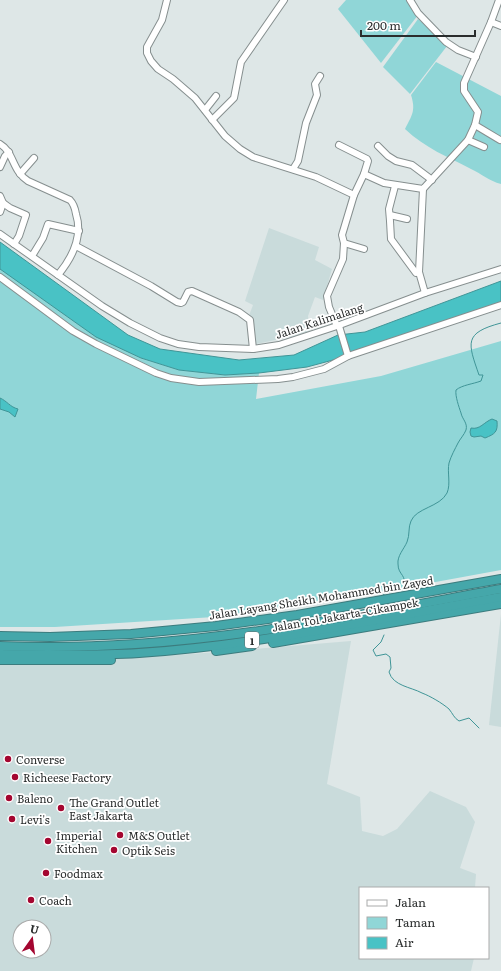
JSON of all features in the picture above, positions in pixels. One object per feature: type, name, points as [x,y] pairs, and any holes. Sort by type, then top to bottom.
[{"type":"highway","name":"Jalan Layang Sheikh Mohammed bin Zayed","points":[[0,636],[50,637],[131,634],[216,626],[297,614],[501,579]]},
{"type":"highway","name":"Jalan Tol Jakarta–Cikampek","points":[[0,646],[98,646],[144,644],[218,636],[297,626],[501,589]]},
{"type":"highway","name":"Jalan Tol Jakarta–Cikampek","points":[[0,654],[105,655],[155,652],[212,646],[272,638],[501,597]]},
{"type":"highway","name":"1","points":[[0,660],[96,661],[233,649],[301,639],[501,604]]},
{"type":"street","points":[[167,0],[164,15],[147,47],[147,52],[151,61],[158,69],[173,79],[195,98],[229,140],[253,157],[316,177],[354,195]]},
{"type":"street","points":[[212,120],[234,98],[241,62],[284,0]]},
{"type":"street","points":[[410,0],[423,18],[446,42],[458,50],[476,57]]},
{"type":"street","points":[[425,293],[419,272],[423,189],[468,140],[475,125],[478,112],[464,88],[464,83],[499,0]]},
{"type":"street","points":[[491,22],[501,26]]},
{"type":"street","points":[[293,169],[298,161],[306,123],[317,95],[315,84],[320,76]]},
{"type":"street","points":[[206,110],[216,96]]},
{"type":"street","points":[[475,125],[500,140]]},
{"type":"street","points":[[468,140],[484,147]]},
{"type":"street","points":[[0,144],[9,152],[13,164],[20,174],[28,181],[71,201],[78,219],[79,231],[76,246],[58,275]]},
{"type":"street","points":[[339,145],[367,159],[368,161],[364,174],[354,195],[342,235],[344,243],[343,259],[327,298],[348,354]]},
{"type":"street","points":[[378,146],[388,156],[396,161],[412,165],[432,180]]},
{"type":"street","points":[[0,167],[5,156],[9,152]]},
{"type":"street","points":[[20,174],[34,158]]},
{"type":"street","points":[[364,174],[395,186],[423,189]]},
{"type":"street","points":[[395,186],[389,209],[391,238],[416,273],[419,272]]},
{"type":"street","points":[[0,196],[3,203],[26,215],[19,236],[14,244]]},
{"type":"street","points":[[0,212],[3,203]]},
{"type":"street","points":[[390,215],[407,219]]},
{"type":"street","points":[[32,256],[44,238],[48,224],[79,231]]},
{"type":"street","name":"Jalan Kalimalang","points":[[0,234],[113,313],[130,323],[160,338],[178,344],[200,347],[253,349],[279,345],[339,327],[425,293],[501,269]]},
{"type":"street","points":[[344,243],[364,249]]},
{"type":"street","points":[[76,246],[178,302],[183,302],[188,292],[192,291],[239,312],[250,320],[253,349]]},
{"type":"street","points":[[0,277],[80,335],[149,370],[171,378],[206,382],[284,379],[324,369],[348,354],[501,305]]},
{"type":"shaded area","points":[[269,228],[319,247],[315,260],[332,269],[323,300],[315,297],[308,316],[310,331],[256,344],[254,324],[247,321],[253,305],[245,301]]},
{"type":"shaded area","points":[[501,614],[501,727],[489,725]]},
{"type":"shaded area","points":[[351,641],[327,784],[360,797],[362,831],[383,836],[397,829],[430,791],[466,807],[475,822],[460,868],[476,874],[475,887],[359,887],[359,959],[474,959],[471,971],[0,971],[0,663],[191,654]]},
{"type":"green space","points":[[346,0],[408,0],[418,15],[381,63],[338,9]]},
{"type":"green space","points":[[418,19],[434,32],[447,46],[410,94],[383,67]]},
{"type":"green space","points":[[436,62],[501,96],[501,184],[437,152],[421,142],[405,129],[413,109],[411,95]]},
{"type":"green space","points":[[0,268],[141,358],[179,370],[225,375],[259,373],[256,399],[381,376],[501,341],[501,570],[381,592],[214,617],[55,627],[0,627]]},
{"type":"water","points":[[0,242],[128,335],[160,349],[239,360],[294,355],[338,335],[365,332],[501,281],[501,305],[348,356],[307,367],[259,373],[225,375],[179,370],[141,358],[96,337],[0,269]]},
{"type":"water","points":[[0,398],[18,409],[15,417],[9,412],[0,409]]},
{"type":"water","points":[[492,419],[497,421],[497,428],[493,434],[485,438],[481,436],[471,436],[471,428],[477,428]]},
{"type":"waterway","points":[[383,595],[403,589],[404,578],[399,571],[398,561],[407,542],[411,521],[418,513],[444,498],[447,493],[449,486],[449,463],[466,430],[466,423],[457,402],[456,390],[458,388],[481,381],[483,375],[479,375],[472,355],[471,347],[474,335],[480,331],[501,323]]},
{"type":"waterway","points":[[384,635],[381,642],[373,650],[376,656],[386,654],[390,657],[391,668],[389,672],[394,680],[403,686],[425,694],[439,702],[449,709],[459,721],[469,718],[479,728]]},
{"type":"place","name":"Converse","points":[[8,759]]},
{"type":"place","name":"Richeese Factory","points":[[15,777]]},
{"type":"place","name":"Baleno","points":[[9,798]]},
{"type":"place","name":"The Grand Outlet East Jakarta","points":[[61,808]]},
{"type":"place","name":"Levi's","points":[[12,819]]},
{"type":"place","name":"M&S Outlet","points":[[120,835]]},
{"type":"place","name":"Imperial Kitchen","points":[[48,841]]},
{"type":"place","name":"Optik Seis","points":[[114,850]]},
{"type":"place","name":"Foodmax","points":[[46,873]]},
{"type":"place","name":"Coach","points":[[31,900]]}]
